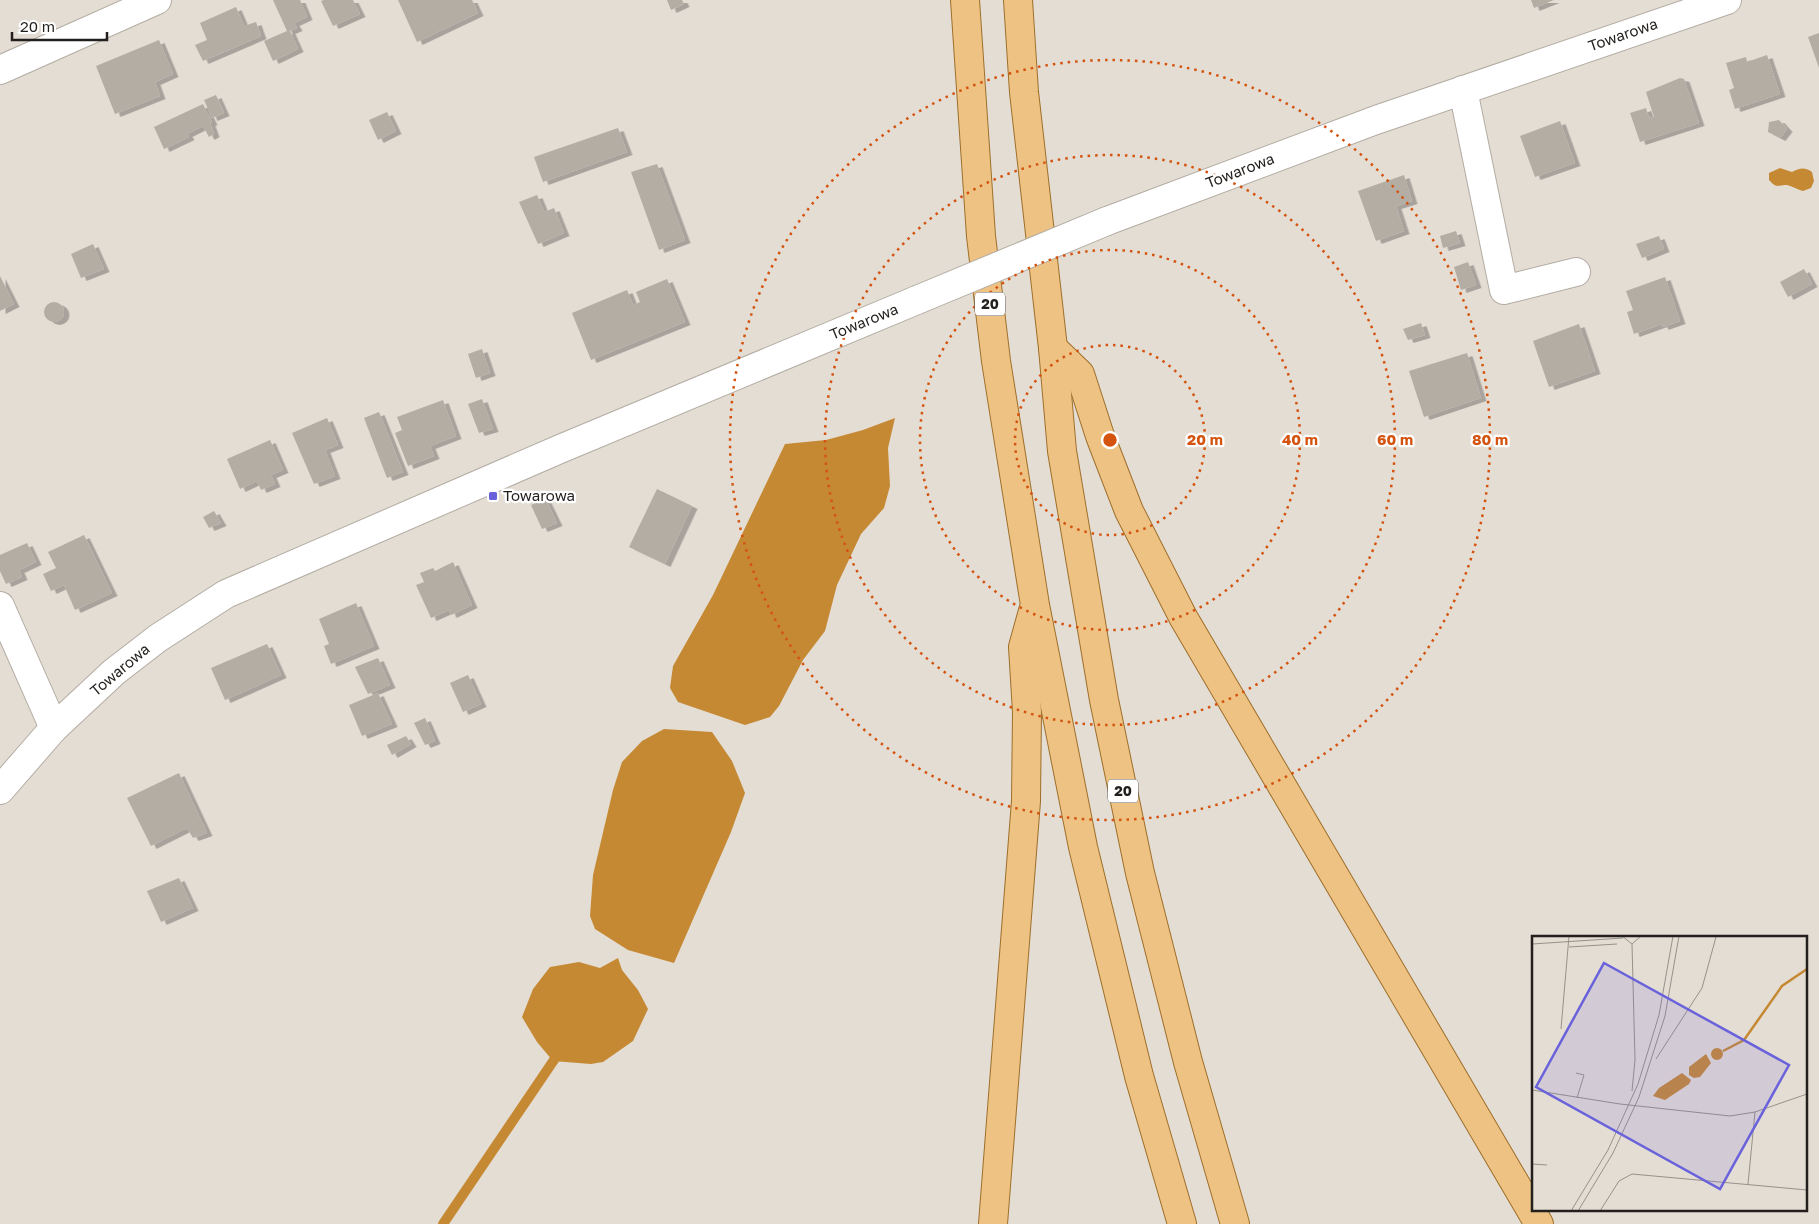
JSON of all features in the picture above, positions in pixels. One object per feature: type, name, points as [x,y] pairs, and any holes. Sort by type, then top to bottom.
[{"type":"main road","name":"20","points":[[964,0],[981,236],[996,360],[1035,605],[1083,847],[1139,1076],[1182,1224]]},
{"type":"main road","name":"20","points":[[1018,0],[1024,92],[1065,470],[1104,700],[1140,873],[1188,1062],[1235,1224]]},
{"type":"main road","points":[[1053,348],[1080,374],[1100,436],[1128,511],[1183,618],[1539,1224]]},
{"type":"main road","points":[[993,1224],[1026,801],[1027,712],[1023,647],[1035,605]]},
{"type":"street","points":[[0,70],[157,0]]},
{"type":"street","name":"Towarowa","points":[[0,790],[54,728],[114,672],[158,638],[226,594],[560,448],[1107,221],[1376,120],[1727,0]]},
{"type":"street","points":[[1463,90],[1504,290],[1576,272]]},
{"type":"street","points":[[0,606],[54,728]]},
{"type":"shaded area","points":[[1780,168],[1792,172],[1807,169],[1812,172],[1814,181],[1811,188],[1803,191],[1787,185],[1774,185],[1769,180],[1769,173]]},
{"type":"shaded area","points":[[895,418],[888,448],[890,486],[884,508],[861,534],[837,585],[825,631],[803,660],[779,706],[770,717],[745,725],[678,702],[670,688],[673,666],[713,595],[785,444],[826,440],[863,430]]},
{"type":"shaded area","points":[[664,729],[712,732],[732,761],[745,793],[731,832],[674,963],[628,950],[595,929],[590,916],[593,875],[613,790],[622,762],[642,741]]},
{"type":"shaded area","points":[[618,958],[622,970],[638,990],[648,1009],[633,1041],[603,1062],[591,1064],[553,1061],[537,1042],[522,1017],[533,989],[550,967],[579,962],[600,968]]},
{"type":"building","points":[[273,0],[300,0],[307,17],[294,23],[297,28],[290,31],[298,49],[273,61],[264,41],[287,31]]},
{"type":"building","points":[[353,0],[360,14],[333,26],[321,1]]},
{"type":"building","points":[[398,0],[472,0],[478,13],[417,42]]},
{"type":"building","points":[[667,0],[682,0],[684,4],[671,10]]},
{"type":"building","points":[[1531,0],[1554,0],[1534,8]]},
{"type":"building","points":[[236,7],[244,26],[256,22],[261,36],[203,61],[195,45],[207,40],[200,23]]},
{"type":"building","points":[[1819,33],[1819,68],[1808,37]]},
{"type":"building","points":[[159,40],[173,74],[155,82],[160,96],[115,114],[96,66]]},
{"type":"building","points":[[1767,55],[1780,94],[1735,109],[1729,90],[1734,88],[1726,63],[1746,57],[1747,62]]},
{"type":"building","points":[[1680,78],[1684,79],[1699,123],[1640,142],[1630,113],[1646,108],[1649,118],[1654,117],[1646,92]]},
{"type":"building","points":[[216,95],[224,113],[212,118],[204,100]]},
{"type":"building","points":[[203,104],[212,122],[210,123],[214,134],[209,137],[203,126],[187,134],[189,137],[164,149],[154,127]]},
{"type":"building","points":[[387,112],[396,131],[378,140],[369,120]]},
{"type":"building","points":[[1779,120],[1787,129],[1780,138],[1768,132],[1769,122]]},
{"type":"building","points":[[1560,121],[1575,163],[1535,177],[1520,136]]},
{"type":"building","points":[[618,128],[627,152],[543,182],[534,157]]},
{"type":"building","points":[[657,164],[685,240],[659,250],[631,172]]},
{"type":"building","points":[[1404,175],[1412,201],[1396,206],[1404,231],[1376,241],[1358,191]]},
{"type":"building","points":[[537,195],[544,212],[554,208],[564,233],[538,244],[519,202]]},
{"type":"building","points":[[1456,231],[1460,243],[1443,248],[1440,236]]},
{"type":"building","points":[[1659,236],[1664,249],[1642,258],[1636,244]]},
{"type":"building","points":[[93,244],[104,269],[81,278],[71,254]]},
{"type":"building","points":[[1468,262],[1476,285],[1461,290],[1454,267]]},
{"type":"building","points":[[1804,269],[1812,284],[1788,297],[1780,282]]},
{"type":"building","points":[[0,276],[14,304],[0,311]]},
{"type":"building","points":[[1665,277],[1680,321],[1663,327],[1662,324],[1634,334],[1627,312],[1633,310],[1626,291]]},
{"type":"building","points":[[667,279],[685,322],[591,360],[572,313],[627,290],[633,305],[640,302],[636,292]]},
{"type":"building","points":[[54,302],[61,305],[64,312],[61,319],[54,322],[47,319],[44,312],[47,305]]},
{"type":"building","points":[[1421,323],[1425,335],[1408,340],[1403,329]]},
{"type":"building","points":[[1579,324],[1595,371],[1549,387],[1533,341]]},
{"type":"building","points":[[482,349],[490,373],[476,378],[468,354]]},
{"type":"building","points":[[1467,353],[1481,398],[1424,417],[1409,371]]},
{"type":"building","points":[[482,399],[493,429],[479,433],[468,404]]},
{"type":"building","points":[[443,400],[456,436],[430,446],[434,456],[408,466],[395,433],[402,430],[397,417]]},
{"type":"building","points":[[379,412],[403,472],[387,478],[364,418]]},
{"type":"building","points":[[327,418],[338,445],[325,450],[335,476],[314,484],[292,433]]},
{"type":"building","points":[[270,440],[283,470],[271,475],[275,484],[261,490],[257,481],[240,489],[227,459]]},
{"type":"building","points":[[657,489],[692,506],[665,564],[629,547]]},
{"type":"building","points":[[545,498],[557,523],[542,529],[531,505]]},
{"type":"building","points":[[214,511],[221,523],[209,528],[203,517]]},
{"type":"building","points":[[84,535],[112,593],[75,610],[64,585],[51,591],[43,574],[56,568],[48,552]]},
{"type":"building","points":[[27,543],[36,562],[19,570],[22,577],[6,584],[0,571],[0,555]]},
{"type":"building","points":[[453,562],[472,605],[451,615],[449,610],[431,618],[416,585],[424,582],[420,573],[433,568],[435,571]]},
{"type":"building","points":[[356,603],[374,646],[331,664],[324,646],[329,644],[319,619]]},
{"type":"building","points":[[267,644],[281,675],[225,700],[211,668]]},
{"type":"building","points":[[378,658],[390,685],[368,694],[355,667]]},
{"type":"building","points":[[468,675],[481,704],[463,712],[450,683]]},
{"type":"building","points":[[378,693],[392,724],[362,736],[349,705]]},
{"type":"building","points":[[425,718],[435,741],[425,745],[414,723]]},
{"type":"building","points":[[406,736],[411,744],[392,755],[387,745]]},
{"type":"building","points":[[179,773],[207,833],[193,838],[187,828],[151,846],[127,798]]},
{"type":"building","points":[[179,878],[193,908],[161,922],[147,891]]},
{"type":"waterway","points":[[443,1224],[560,1051]]},
{"type":"place","name":"Towarowa","points":[[493,496]]}]
